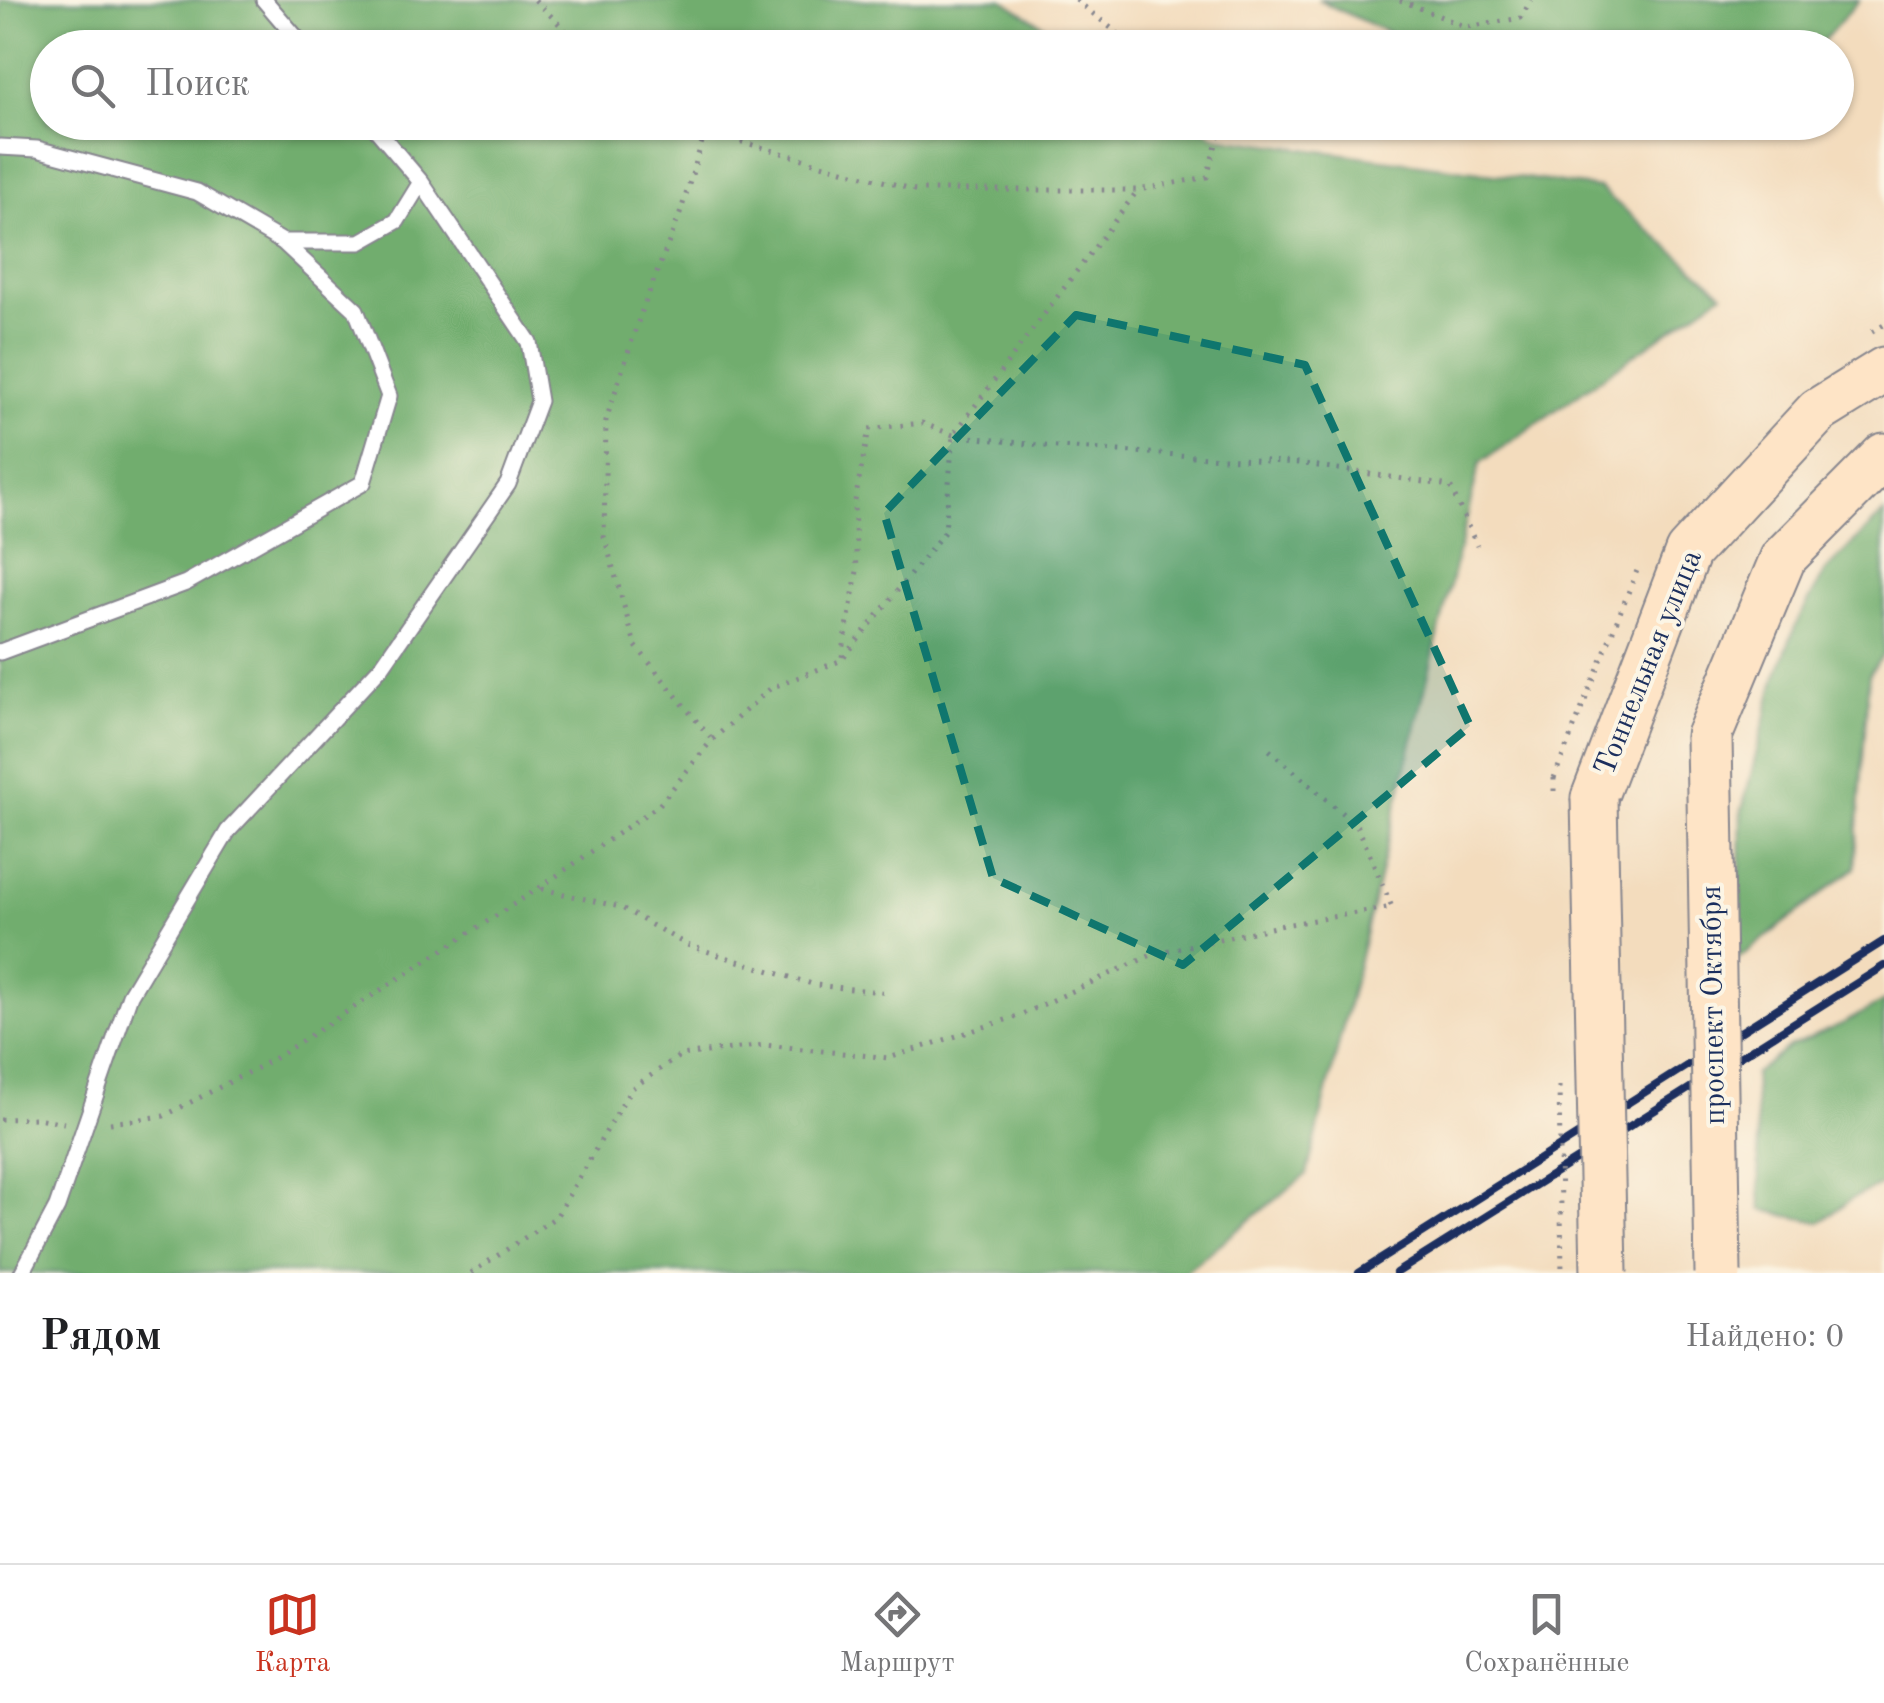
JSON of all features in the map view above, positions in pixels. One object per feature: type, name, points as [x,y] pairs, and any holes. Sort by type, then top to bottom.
[{"type":"main road","name":"Тоннельная улица","points":[[1604,1273],[1594,798],[1688,552],[1818,410],[1884,370]]},
{"type":"main road","name":"проспект Октября","points":[[1718,1273],[1709,736],[1783,558],[1884,456]]},
{"type":"lane","points":[[264,0],[290,30]]},
{"type":"lane","points":[[22,1273],[56,1207],[130,995],[228,831],[382,666],[508,484],[539,401],[528,342],[421,182],[385,140]]},
{"type":"lane","points":[[0,147],[37,149],[197,192],[283,242],[356,310],[389,396],[363,483],[186,582],[0,652]]},
{"type":"lane","points":[[283,242],[360,242],[397,221],[421,182]]},
{"type":"path","points":[[535,0],[565,30]]},
{"type":"path","points":[[1076,0],[1114,30]]},
{"type":"path","points":[[1400,0],[1466,27],[1521,18],[1531,0]]},
{"type":"path","points":[[703,140],[606,420],[604,536],[635,644],[712,740]]},
{"type":"path","points":[[734,140],[915,190],[1138,190],[1208,176],[1217,140]]},
{"type":"path","points":[[0,1119],[38,1118],[84,1126],[164,1116],[241,1076],[539,888],[659,805],[712,740],[771,688],[842,660],[945,531],[953,435],[1138,190]]},
{"type":"path","points":[[842,660],[858,571],[854,506],[869,429],[922,423],[953,435],[1044,446],[1298,463],[1450,486],[1478,546]]},
{"type":"path","points":[[470,1273],[556,1217],[631,1089],[682,1055],[764,1045],[889,1058],[1018,1016],[1156,953],[1392,907],[1358,828],[1266,747]]},
{"type":"path","points":[[539,888],[620,908],[687,945],[815,986],[890,993]]},
{"type":"highlighted area","points":[[1076,315],[1305,365],[1470,726],[1183,965],[993,878],[884,513]]},
{"type":"green space","points":[[0,0],[1003,0],[1050,30],[30,30],[30,140],[1239,140],[1599,188],[1723,293],[1480,463],[1307,1174],[1184,1273],[0,1273]]},
{"type":"green space","points":[[1318,0],[1859,0],[1833,30],[1382,30]]},
{"type":"green space","points":[[1884,513],[1884,653],[1869,675],[1855,868],[1738,959],[1741,814],[1775,679],[1796,624],[1826,570]]},
{"type":"green space","points":[[1884,1001],[1884,1183],[1850,1200],[1821,1222],[1761,1209],[1754,1074],[1789,1047]]},
{"type":"railway","points":[[1359,1273],[1884,941]]},
{"type":"railway","points":[[1396,1273],[1884,966]]}]
